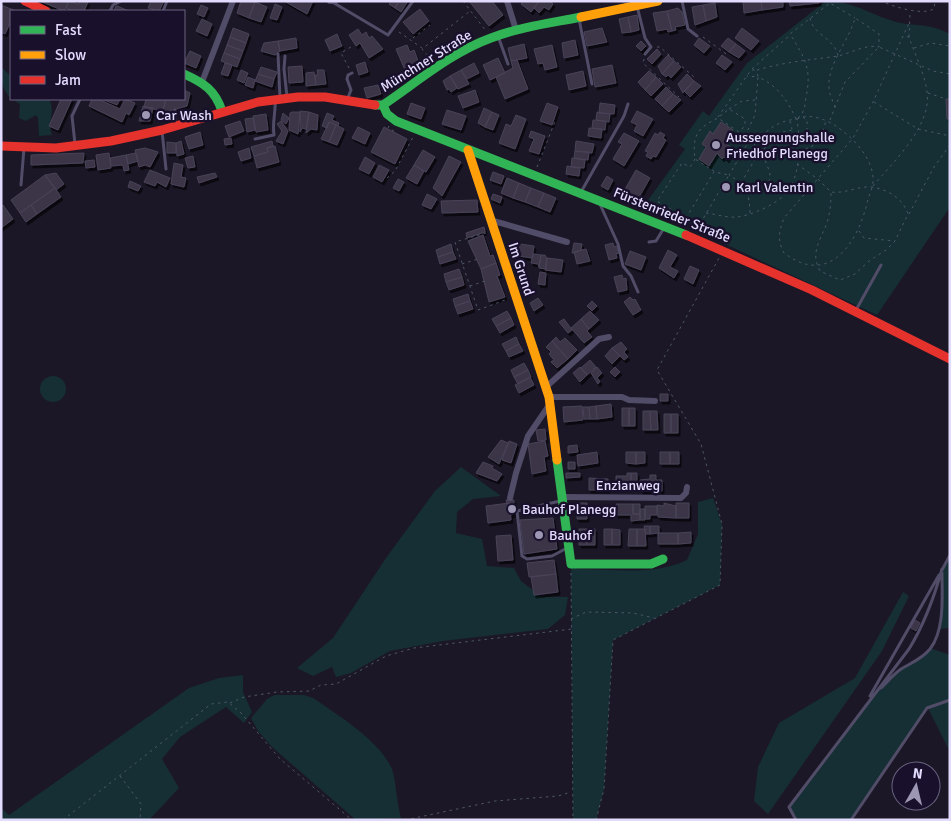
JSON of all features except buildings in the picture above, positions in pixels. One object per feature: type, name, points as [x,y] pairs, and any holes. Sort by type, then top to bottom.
[{"type":"street","points":[[25,1],[44,10]]},
{"type":"street","points":[[202,82],[233,1]]},
{"type":"street","points":[[507,1],[516,30]]},
{"type":"street","name":"Münchner Straße","points":[[1,146],[24,148],[76,147],[162,130],[222,111],[280,99],[325,96],[361,104],[383,105],[466,49],[494,37],[516,30],[658,1]]},
{"type":"street","points":[[185,76],[202,82],[214,92],[222,111]]},
{"type":"street","name":"Fürstenrieder Straße","points":[[383,105],[387,114],[396,121],[581,192],[723,251],[856,310],[950,359]]},
{"type":"street","name":"Im Grund","points":[[468,150],[490,227],[516,296],[546,387],[571,564]]},
{"type":"street","points":[[490,227],[567,242]]},
{"type":"street","points":[[546,387],[599,339],[609,337]]},
{"type":"street","points":[[510,498],[528,436],[549,400],[622,397],[629,400],[655,401]]},
{"type":"street","name":"Enzianweg","points":[[563,499],[681,498],[686,493],[688,487]]},
{"type":"street","points":[[571,564],[651,564],[663,559]]},
{"type":"lane","points":[[110,10],[112,5],[121,1]]},
{"type":"lane","points":[[333,2],[388,35],[413,1]]},
{"type":"lane","points":[[682,1],[688,29],[697,36]]},
{"type":"lane","points":[[637,5],[646,38],[651,47],[644,54]]},
{"type":"lane","points":[[578,18],[592,84]]},
{"type":"lane","points":[[494,37],[508,64]]},
{"type":"lane","points":[[278,54],[280,99]]},
{"type":"lane","points":[[255,139],[274,135],[272,119],[280,99],[286,56]]},
{"type":"lane","points":[[347,100],[350,90],[346,79],[352,73]]},
{"type":"lane","points":[[76,147],[72,116],[80,100]]},
{"type":"lane","points":[[581,192],[624,116],[628,104]]},
{"type":"lane","points":[[175,110],[176,126]]},
{"type":"lane","points":[[162,130],[166,168]]},
{"type":"lane","points":[[21,184],[24,148]]},
{"type":"lane","points":[[598,200],[618,244],[623,266],[631,276],[638,292]]},
{"type":"lane","points":[[648,242],[656,241],[664,227]]},
{"type":"lane","points":[[856,310],[881,265]]},
{"type":"lane","points":[[563,499],[517,511],[522,556],[528,559],[552,556],[561,550],[569,548]]},
{"type":"lane","points":[[866,703],[950,555]]},
{"type":"lane","points":[[866,703],[899,670],[918,660],[930,648],[938,629],[942,600],[942,569]]},
{"type":"lane","points":[[796,820],[789,807],[866,703],[899,663],[921,629],[927,618],[942,569]]},
{"type":"lane","points":[[851,820],[927,708],[950,700]]},
{"type":"path","points":[[463,1],[494,37]]},
{"type":"path","points":[[880,1],[902,8],[930,11],[934,9],[935,1]]},
{"type":"path","points":[[718,118],[751,70],[790,34],[830,3],[879,34],[879,47],[845,82],[829,122]]},
{"type":"path","points":[[422,49],[470,11]]},
{"type":"path","points":[[871,187],[918,129],[927,111],[927,92],[910,38],[910,14]]},
{"type":"path","points":[[810,18],[815,30],[830,40],[836,48],[838,56]]},
{"type":"path","points":[[836,107],[829,89],[831,70],[851,34],[855,18]]},
{"type":"path","points":[[754,145],[772,126],[802,116],[816,117],[829,122],[853,138],[870,168],[873,180],[858,230],[852,240],[831,262],[817,266],[790,258],[784,253],[778,238],[784,218],[819,180],[853,138],[873,102],[909,23]]},
{"type":"path","points":[[412,39],[430,25]]},
{"type":"path","points":[[393,28],[412,39],[434,63]]},
{"type":"path","points":[[790,34],[806,59],[810,78],[803,114],[797,119]]},
{"type":"path","points":[[697,36],[701,35],[729,56]]},
{"type":"path","points":[[902,36],[910,38]]},
{"type":"path","points":[[913,48],[931,43],[950,46]]},
{"type":"path","points":[[352,73],[341,53],[354,45]]},
{"type":"path","points":[[751,70],[806,59],[838,56],[873,46],[933,71],[950,74]]},
{"type":"path","points":[[651,47],[660,47],[694,77]]},
{"type":"path","points":[[644,54],[643,64],[679,97]]},
{"type":"path","points":[[744,137],[755,115],[757,70]]},
{"type":"path","points":[[706,213],[735,217],[750,214],[769,206],[790,188],[797,164],[800,138],[797,119],[784,97],[770,84],[758,77],[747,76]]},
{"type":"path","points":[[927,92],[946,99]]},
{"type":"path","points":[[715,172],[686,218],[657,200],[682,163],[690,167],[694,159],[693,143],[704,125],[718,118],[734,104],[742,101],[756,100]]},
{"type":"path","points":[[873,102],[918,129],[950,136]]},
{"type":"path","points":[[729,109],[746,121],[740,132]]},
{"type":"path","points":[[802,116],[807,120],[808,153],[822,133],[826,121]]},
{"type":"path","points":[[718,118],[740,132],[748,143],[762,150],[798,156]]},
{"type":"path","points":[[534,175],[556,119]]},
{"type":"path","points":[[790,120],[792,130],[791,156]]},
{"type":"path","points":[[387,178],[395,171],[417,130]]},
{"type":"path","points":[[741,183],[762,150],[779,134],[792,130]]},
{"type":"path","points":[[691,238],[748,143]]},
{"type":"path","points":[[831,192],[826,224],[816,248],[817,266],[820,271],[840,280],[855,274],[895,241],[934,167],[950,145]]},
{"type":"path","points":[[744,188],[758,189],[769,184],[770,173],[762,150]]},
{"type":"path","points":[[694,159],[715,172],[729,175],[741,183],[749,195],[750,214]]},
{"type":"path","points":[[797,164],[819,180],[831,192],[840,193],[871,187],[893,195],[905,206],[908,214]]},
{"type":"path","points":[[490,227],[455,242],[478,310],[516,296]]},
{"type":"path","points":[[858,230],[864,238],[895,241]]},
{"type":"path","points":[[596,820],[604,789],[613,640],[720,585],[722,524],[701,444],[656,370],[723,251]]},
{"type":"path","points":[[462,264],[478,259]]},
{"type":"path","points":[[470,286],[485,281]]},
{"type":"path","points":[[571,564],[573,820]]},
{"type":"path","points":[[571,620],[586,612],[633,613],[655,619]]},
{"type":"path","points":[[63,820],[211,704],[230,703],[244,697],[277,692],[309,691],[321,685],[336,684],[386,656],[414,648],[572,629]]},
{"type":"path","points":[[230,703],[280,759],[352,820]]},
{"type":"path","points":[[120,776],[141,804],[140,820]]},
{"type":"path","points":[[404,820],[495,801],[558,796],[572,791]]},
{"type":"green space","points":[[826,1],[847,4],[892,21],[931,27],[950,34],[950,207],[877,315],[710,237],[703,227],[696,224],[681,223],[643,207],[685,149],[679,145],[703,111],[709,116],[747,63]]},
{"type":"green space","points":[[1,67],[10,75],[10,97],[4,89]]},
{"type":"green space","points":[[14,100],[49,100],[52,108],[50,126],[52,135],[39,136],[38,118],[36,115],[26,121],[19,118],[20,104]]},
{"type":"green space","points":[[53,376],[62,380],[66,389],[62,398],[53,402],[44,398],[40,389],[44,380]]},
{"type":"green space","points":[[461,467],[501,496],[473,499],[457,512],[456,533],[482,539],[487,566],[514,568],[521,581],[542,597],[568,597],[565,615],[548,629],[443,641],[390,651],[351,673],[336,677],[332,667],[313,676],[297,668],[333,638],[386,558],[435,491]]},
{"type":"green space","points":[[713,498],[722,524],[720,585],[613,640],[604,789],[596,820],[573,820],[571,564],[577,569],[647,570],[674,565],[687,560],[698,534],[698,502]]},
{"type":"green space","points":[[950,555],[950,628],[938,629],[942,600],[942,569]]},
{"type":"green space","points":[[903,592],[909,596],[882,651],[768,814],[754,801],[758,767],[779,723],[855,678]]},
{"type":"green space","points":[[930,648],[950,655],[950,752],[928,708],[851,820],[796,820],[789,807],[866,703],[899,670],[918,660]]},
{"type":"green space","points":[[243,675],[243,692],[252,712],[244,723],[226,707],[180,737],[162,759],[179,788],[149,820],[1,820],[1,808],[9,815],[189,688],[219,678]]},
{"type":"green space","points":[[275,695],[304,695],[313,698],[357,729],[378,748],[392,769],[401,818],[356,820],[272,747],[258,731],[251,718],[267,699]]},
{"type":"traffic: fast","points":[[375,105],[383,105],[449,59],[491,38],[513,31],[581,17]]},
{"type":"traffic: fast","points":[[185,75],[208,88],[216,98],[222,111]]},
{"type":"traffic: fast","points":[[383,105],[387,114],[396,121],[686,235]]},
{"type":"traffic: fast","points":[[557,460],[571,564],[651,564],[663,559]]},
{"type":"traffic: slow","points":[[581,17],[658,1]]},
{"type":"traffic: slow","points":[[468,150],[549,397],[557,460]]},
{"type":"traffic: jam","points":[[25,1],[44,10]]},
{"type":"traffic: jam","points":[[1,146],[56,148],[111,141],[162,130],[258,102],[298,97],[325,97],[375,105]]},
{"type":"traffic: jam","points":[[686,235],[812,290],[950,359]]},
{"type":"place","name":"Car Wash","points":[[146,115]]},
{"type":"place","name":"Aussegnungshalle Friedhof Planegg","points":[[716,145]]},
{"type":"place","name":"Karl Valentin","points":[[726,187]]},
{"type":"place","name":"Bauhof Planegg","points":[[512,509]]},
{"type":"place","name":"Bauhof","points":[[539,535]]}]
